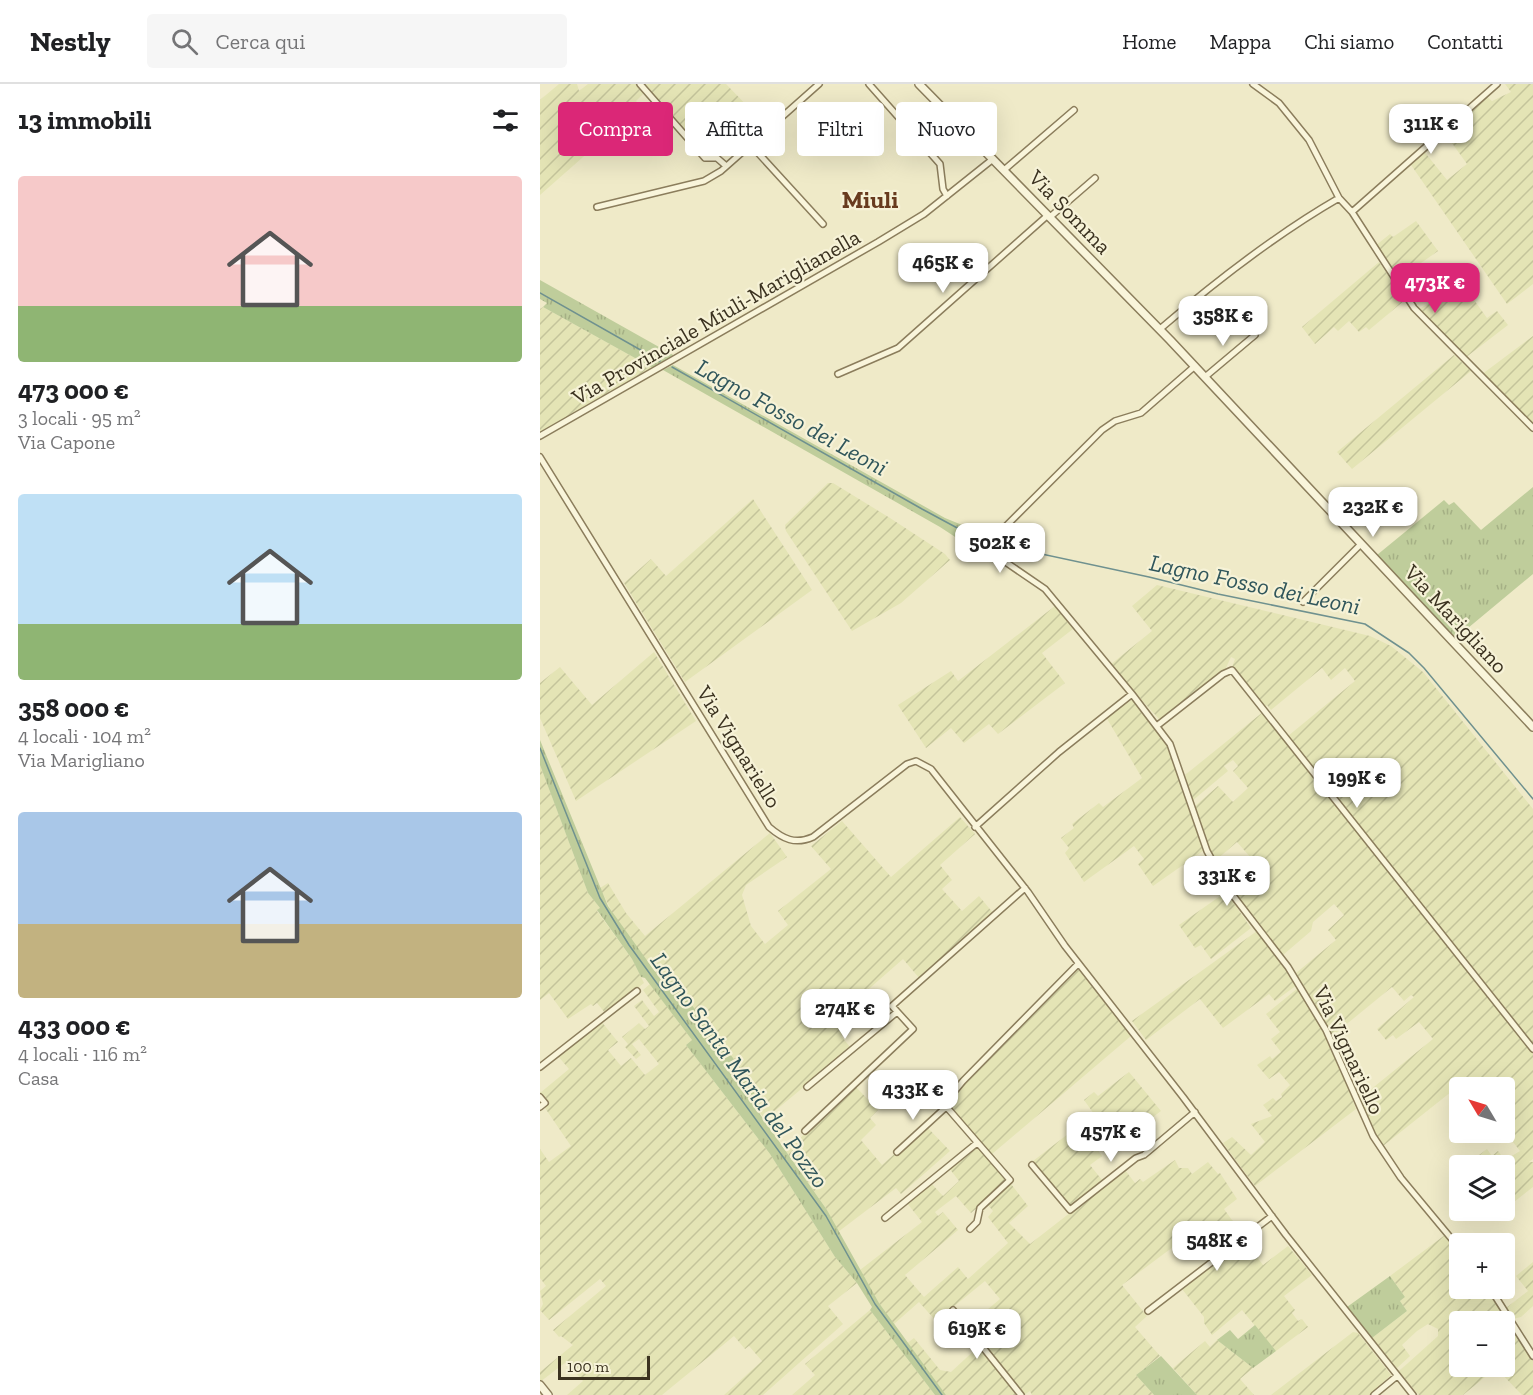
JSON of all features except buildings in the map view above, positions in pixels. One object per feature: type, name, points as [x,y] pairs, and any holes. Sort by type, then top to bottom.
[{"type":"street","points":[[640,84],[705,158],[717,158],[725,165]]},
{"type":"street","points":[[785,113],[819,84]]},
{"type":"street","points":[[869,84],[940,164],[943,189],[947,196]]},
{"type":"street","name":"Via Somma","points":[[919,84],[1195,366]]},
{"type":"street","points":[[1253,84],[1279,103],[1309,140],[1339,198],[1352,212],[1414,308],[1438,336],[1533,428]]},
{"type":"street","points":[[1352,212],[1497,84]]},
{"type":"street","points":[[1004,170],[1074,110]]},
{"type":"street","points":[[597,207],[704,181],[735,156]]},
{"type":"street","points":[[761,156],[823,224]]},
{"type":"street","name":"Via Provinciale Miuli-Mariglianella","points":[[540,436],[773,304],[924,214],[993,159]]},
{"type":"street","points":[[838,374],[898,348],[1095,178]]},
{"type":"street","points":[[1160,329],[1234,268],[1311,213],[1339,198]]},
{"type":"street","points":[[1205,377],[1255,335]]},
{"type":"street","name":"Via Marigliano","points":[[1195,366],[1533,727]]},
{"type":"street","name":"Via Vignariello","points":[[1195,366],[1141,413],[1108,425],[1087,444],[1004,528],[998,542],[999,549],[1008,566],[1045,589],[1158,725],[1174,752],[1196,824],[1207,851],[1223,880],[1288,967],[1313,1006],[1373,1137],[1401,1178],[1449,1236]]},
{"type":"street","name":"Via Vignariello","points":[[540,457],[769,827],[784,839],[794,842],[813,837],[907,764],[916,761],[931,768],[1025,888],[1078,964],[1413,1395]]},
{"type":"street","points":[[1303,602],[1361,544]]},
{"type":"street","points":[[1158,725],[1223,674],[1232,670],[1533,1048]]},
{"type":"street","points":[[975,827],[1024,786],[1059,752],[1132,694]]},
{"type":"street","points":[[805,1131],[914,1029],[892,1006],[1025,888]]},
{"type":"street","points":[[970,1229],[977,1222],[980,1208],[1010,1180],[945,1108],[944,1104],[963,1081],[1078,964]]},
{"type":"street","points":[[540,1067],[637,991]]},
{"type":"street","points":[[807,1087],[897,1012]]},
{"type":"street","points":[[540,1096],[545,1103],[540,1107]]},
{"type":"street","points":[[897,1152],[945,1108]]},
{"type":"street","points":[[1032,1165],[1070,1210],[1136,1158],[1144,1155],[1194,1112]]},
{"type":"street","points":[[885,1218],[977,1143]]},
{"type":"street","points":[[1148,1311],[1272,1216]]},
{"type":"street","points":[[1497,1299],[1533,1356]]},
{"type":"street","points":[[953,1310],[1021,1395]]},
{"type":"street","points":[[1374,1395],[1396,1376]]},
{"type":"street","points":[[540,1384],[548,1395]]},
{"type":"green space","points":[[559,84],[577,84],[579,91],[588,84],[638,84],[645,92],[637,102],[558,102],[558,156],[584,156],[540,195],[540,100]]},
{"type":"green space","points":[[643,84],[726,84],[743,102],[685,102],[685,131],[673,117],[673,102],[659,102]]},
{"type":"green space","points":[[1505,84],[1533,84],[1533,284],[1507,304],[1409,162],[1423,150],[1447,180],[1467,164],[1444,132],[1486,96],[1492,101],[1511,92]]},
{"type":"green space","points":[[1416,221],[1438,251],[1397,280],[1375,246],[1390,234],[1393,237]]},
{"type":"green space","points":[[1379,262],[1405,300],[1369,330],[1366,327],[1359,332],[1349,321],[1338,331],[1334,327],[1315,344],[1302,327]]},
{"type":"green space","points":[[540,280],[675,356],[653,368],[543,307],[547,303],[540,299]]},
{"type":"green space","points":[[1450,291],[1454,297],[1461,292],[1468,300],[1472,297],[1487,318],[1497,311],[1508,325],[1465,358],[1419,309]]},
{"type":"green space","points":[[543,307],[653,368],[540,433],[540,309]]},
{"type":"green space","points":[[1533,336],[1533,425],[1481,375]]},
{"type":"green space","points":[[1454,355],[1471,371],[1352,469],[1337,452]]},
{"type":"green space","points":[[673,365],[945,518],[984,534],[995,534],[996,553],[975,550],[940,527],[663,370]]},
{"type":"green space","points":[[828,483],[833,483],[890,518],[945,554],[950,560],[901,603],[852,631],[786,531],[785,525]]},
{"type":"green space","points":[[1533,487],[1533,574],[1456,638],[1377,555],[1444,500],[1449,505],[1454,502],[1481,530]]},
{"type":"green space","points":[[753,499],[812,590],[685,682],[624,583],[651,559],[666,576]]},
{"type":"green space","points":[[1157,585],[1370,636],[1391,646],[1423,672],[1533,809],[1533,1043],[1288,736],[1355,681],[1345,668],[1331,680],[1322,668],[1271,710],[1267,705],[1264,707],[1232,667],[1235,659],[1231,657],[1225,670],[1165,717],[1159,719],[1110,665],[1152,631],[1132,606]]},
{"type":"green space","points":[[1055,606],[1073,629],[1042,653],[1065,683],[998,734],[989,724],[964,743],[951,728],[926,748],[898,705],[951,671],[958,681]]},
{"type":"green space","points":[[654,652],[696,721],[576,801],[540,718],[540,683],[560,667],[592,705]]},
{"type":"green space","points":[[1132,700],[1169,746],[1203,851],[1153,886],[1138,864],[1144,859],[1134,846],[1084,882],[1065,853],[1069,848],[1061,838],[1074,828],[1072,824],[1099,803],[1103,807],[1142,778],[1106,717]]},
{"type":"green space","points":[[1263,712],[1533,1052],[1533,1159],[1529,1162],[1533,1162],[1533,1187],[1515,1201],[1513,1155],[1520,1151],[1514,1143],[1515,1077],[1449,1077],[1449,1094],[1383,1146],[1370,1128],[1359,1099],[1433,1039],[1419,1022],[1396,1039],[1393,1035],[1386,1040],[1377,1029],[1414,997],[1411,995],[1404,1001],[1392,987],[1332,1036],[1296,973],[1336,940],[1328,930],[1344,915],[1334,904],[1313,922],[1311,931],[1283,955],[1241,902],[1227,878],[1251,858],[1237,842],[1216,860],[1207,846],[1194,807],[1218,786],[1233,802],[1248,788],[1233,771],[1238,766],[1233,760],[1224,766],[1228,771],[1192,801],[1185,775]]},
{"type":"green space","points":[[540,740],[608,906],[664,984],[673,981],[765,1099],[755,1107],[827,1210],[879,1303],[946,1395],[935,1395],[870,1310],[872,1307],[857,1283],[835,1257],[770,1154],[686,1045],[692,1040],[645,978],[641,977],[632,959],[597,910],[600,908],[588,893],[540,765]]},
{"type":"green space","points":[[540,765],[588,893],[600,908],[597,911],[632,959],[644,983],[605,1013],[597,1003],[593,1006],[591,1004],[568,1019],[549,993],[540,1000]]},
{"type":"green space","points":[[960,817],[975,834],[940,865],[952,880],[942,889],[962,911],[979,896],[994,914],[920,979],[903,959],[847,1008],[858,1022],[841,1036],[851,1048],[765,1119],[755,1107],[764,1099],[673,981],[664,985],[615,918],[600,888],[608,883],[626,913],[645,936],[770,833],[787,857],[746,885],[742,895],[751,926],[765,944],[788,925],[778,911],[831,869],[811,846],[842,821],[891,877]]},
{"type":"green space","points":[[1226,892],[1251,928],[1211,959],[1201,945],[1195,948],[1179,925]]},
{"type":"green space","points":[[1257,931],[1297,985],[1275,1001],[1269,994],[1223,1028],[1200,999],[1146,1040],[1132,1021]]},
{"type":"green space","points":[[1077,968],[1131,1036],[992,1154],[947,1103]]},
{"type":"green space","points":[[650,984],[692,1040],[686,1045],[770,1154],[835,1257],[857,1283],[828,1306],[843,1324],[763,1395],[724,1395],[762,1361],[749,1346],[745,1349],[734,1336],[662,1395],[567,1395],[583,1381],[566,1362],[540,1382],[540,1372],[573,1345],[561,1336],[559,1337],[553,1330],[606,1286],[600,1279],[549,1320],[540,1310],[543,1304],[540,1291],[546,1286],[540,1278],[540,1149],[549,1162],[571,1146],[545,1108],[547,1103],[540,1093],[569,1069],[557,1055],[601,1021],[618,1042],[608,1050],[621,1066],[631,1058],[645,1075],[659,1064],[639,1039],[632,1044],[641,1055],[636,1059],[625,1047],[628,1044],[622,1037],[639,1023],[645,1029],[649,1026],[634,1006],[642,1000],[654,1016],[659,1012],[643,990]]},
{"type":"green space","points":[[1298,988],[1329,1039],[1356,1109],[1255,1186],[1223,1143],[1232,1137],[1251,1155],[1265,1142],[1251,1124],[1272,1116],[1263,1105],[1273,1098],[1276,1101],[1282,1097],[1281,1094],[1290,1085],[1279,1072],[1269,1079],[1257,1065],[1270,1056],[1272,1059],[1281,1052],[1271,1039],[1280,1032],[1266,1014]]},
{"type":"green space","points":[[1129,1072],[1161,1111],[1121,1141],[1111,1128],[1092,1142],[1102,1156],[1090,1165],[1102,1180],[1071,1207],[1033,1161],[1094,1114],[1084,1100],[1094,1092],[1098,1096]]},
{"type":"green space","points":[[856,1087],[878,1110],[870,1118],[876,1125],[861,1140],[882,1165],[926,1126],[950,1151],[901,1194],[896,1188],[838,1232],[827,1210],[786,1151]]},
{"type":"green space","points":[[975,1147],[979,1147],[1007,1178],[1007,1182],[971,1213],[956,1196],[935,1212],[938,1216],[943,1212],[958,1230],[905,1275],[924,1297],[958,1267],[968,1279],[1008,1243],[988,1217],[993,1211],[987,1204],[1011,1184],[1028,1206],[1009,1223],[1030,1244],[1125,1170],[1135,1183],[1140,1179],[1143,1182],[1175,1160],[1179,1168],[1188,1168],[1192,1174],[1208,1162],[1218,1174],[1220,1173],[1237,1199],[1224,1209],[1242,1234],[1227,1245],[1208,1221],[1122,1285],[1147,1316],[1135,1327],[1160,1356],[1136,1375],[1154,1395],[1032,1395],[1030,1391],[1024,1395],[968,1326],[1000,1299],[985,1281],[936,1321],[919,1302],[894,1324],[860,1270],[922,1222],[907,1203],[931,1183],[943,1196],[959,1181],[949,1168]]},
{"type":"green space","points":[[1487,1149],[1491,1155],[1479,1155]]},
{"type":"green space","points":[[1445,1235],[1449,1240],[1449,1299],[1493,1299],[1501,1311],[1449,1311],[1449,1377],[1485,1377],[1463,1395],[1419,1395],[1398,1372],[1438,1336],[1438,1329],[1428,1324],[1402,1345],[1410,1356],[1397,1368],[1372,1338],[1407,1311],[1400,1301],[1405,1297],[1390,1276]]},
{"type":"green space","points":[[1245,1241],[1263,1265],[1288,1246],[1312,1275],[1284,1296],[1295,1310],[1292,1313],[1298,1321],[1302,1319],[1308,1327],[1276,1351],[1242,1310],[1212,1335],[1204,1323],[1204,1317],[1182,1289]]},
{"type":"green space","points":[[1533,1262],[1533,1306],[1521,1317],[1515,1318],[1515,1311],[1508,1311],[1506,1308],[1528,1291],[1516,1276]]},
{"type":"green space","points":[[1390,1276],[1405,1297],[1400,1301],[1407,1311],[1372,1338],[1347,1307]]},
{"type":"green space","points":[[870,1310],[935,1395],[792,1395],[815,1375],[805,1364]]},
{"type":"green space","points":[[1255,1325],[1276,1351],[1253,1368],[1217,1340],[1230,1330],[1238,1339]]},
{"type":"green space","points":[[1353,1332],[1358,1333],[1391,1375],[1370,1395],[1271,1395]]},
{"type":"green space","points":[[1515,1332],[1533,1359],[1533,1395],[1522,1395],[1505,1377],[1515,1377]]},
{"type":"green space","points":[[914,1338],[940,1370],[951,1372],[978,1347],[1018,1395],[946,1395],[906,1344]]},
{"type":"green space","points":[[1217,1340],[1253,1368],[1240,1379],[1254,1395],[1197,1395],[1173,1368],[1205,1341],[1210,1347]]},
{"type":"green space","points":[[1161,1356],[1197,1395],[1154,1395],[1136,1375]]},
{"type":"waterway","name":"Lagno Fosso dei Leoni","points":[[540,293],[660,361]]},
{"type":"waterway","name":"Lagno Fosso dei Leoni","points":[[672,367],[922,509],[961,530],[994,543]]},
{"type":"waterway","name":"Lagno Fosso dei Leoni","points":[[1004,546],[1365,624],[1409,653],[1424,668],[1533,799]]},
{"type":"waterway","name":"Lagno Santa Maria del Pozzo","points":[[540,748],[600,898],[629,945],[826,1216],[875,1304],[942,1395]]},
{"type":"district","name":"Miuli","points":[[870,199]]}]
